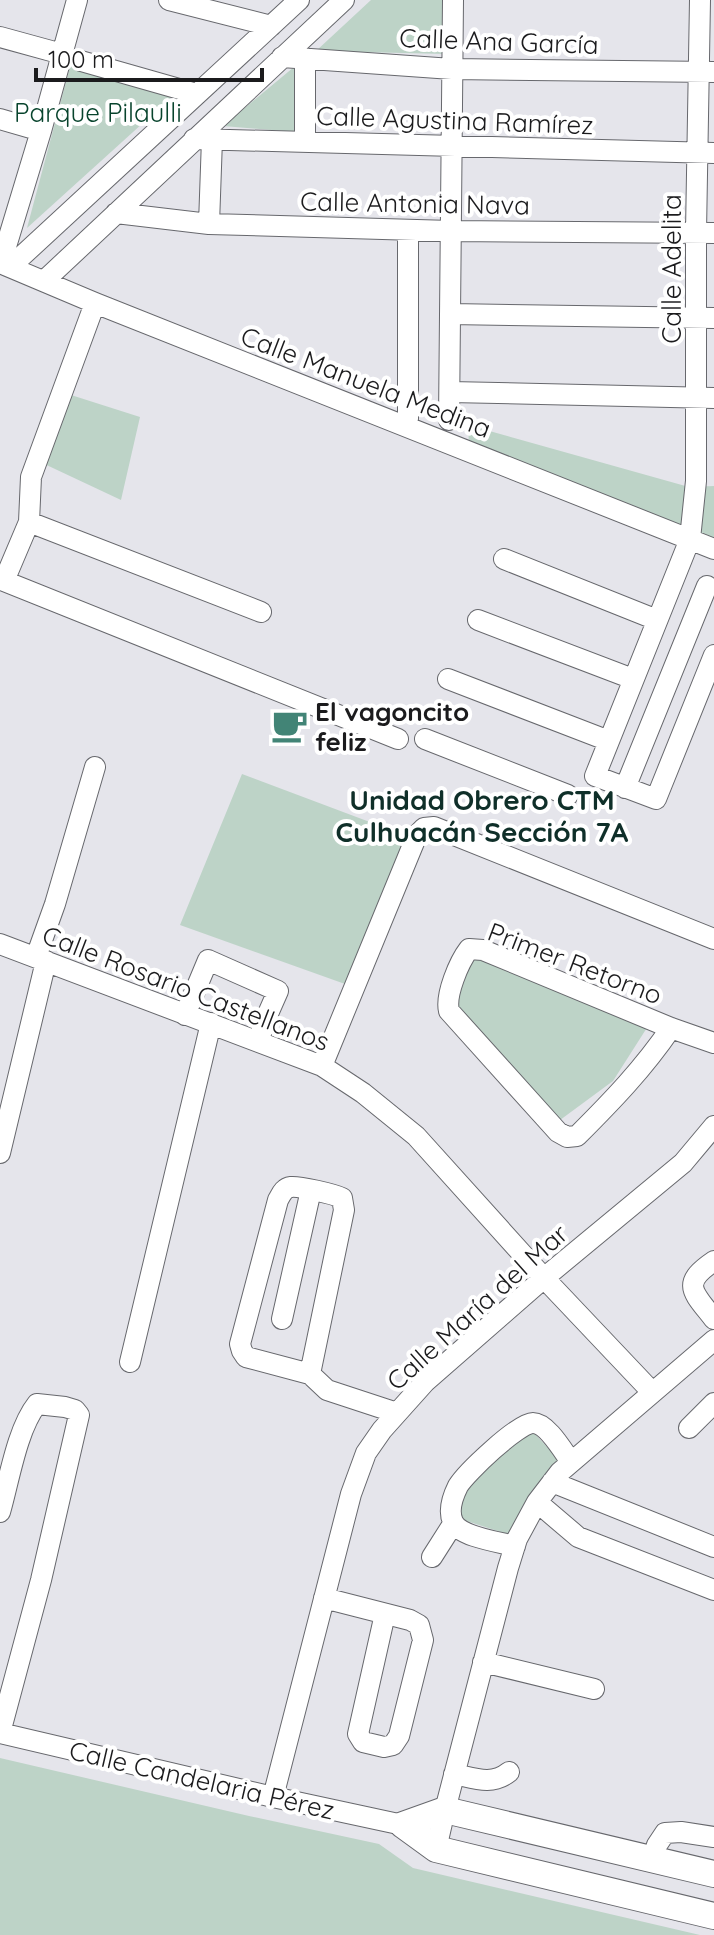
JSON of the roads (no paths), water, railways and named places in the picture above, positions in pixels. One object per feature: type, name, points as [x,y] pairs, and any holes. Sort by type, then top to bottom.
[{"type":"main road","points":[[403,1825],[445,1810],[714,1874]]},
{"type":"main road","name":"Calle Candelaria Pérez","points":[[403,1825],[436,1849],[714,1916]]},
{"type":"street","points":[[4,265],[41,131],[72,58],[77,0]]},
{"type":"street","points":[[169,0],[271,26]]},
{"type":"street","points":[[44,281],[116,213],[203,139],[282,57],[344,0]]},
{"type":"street","points":[[449,420],[453,0]]},
{"type":"street","name":"Calle Adelita","points":[[625,788],[595,776],[690,539],[705,398],[707,72],[700,0]]},
{"type":"street","points":[[4,265],[197,94],[293,3]]},
{"type":"street","points":[[0,37],[197,94]]},
{"type":"street","name":"Calle Ana García","points":[[282,57],[452,69],[707,72]]},
{"type":"street","points":[[305,58],[305,142]]},
{"type":"street","points":[[0,119],[41,131]]},
{"type":"street","points":[[203,139],[209,224]]},
{"type":"street","name":"Calle Agustina Ramírez","points":[[203,139],[706,153]]},
{"type":"street","name":"Calle Antonia Nava","points":[[116,213],[209,224],[451,231],[705,232]]},
{"type":"street","points":[[408,230],[408,419]]},
{"type":"street","name":"Calle Manuela Medina","points":[[4,265],[714,549]]},
{"type":"street","points":[[95,303],[31,477],[29,522],[4,581],[398,739]]},
{"type":"street","points":[[450,314],[706,318]]},
{"type":"street","points":[[450,392],[705,398]]},
{"type":"street","points":[[29,522],[261,612]]},
{"type":"street","points":[[504,559],[657,620]]},
{"type":"street","points":[[676,572],[711,587],[625,788],[656,799],[714,655]]},
{"type":"street","points":[[478,620],[633,679]]},
{"type":"street","points":[[448,679],[609,741]]},
{"type":"street","points":[[425,739],[568,795]]},
{"type":"street","points":[[0,1153],[41,959],[95,767]]},
{"type":"street","points":[[322,1066],[417,835],[424,828],[434,827],[714,939]]},
{"type":"street","name":"Calle Rosario Castellanos","points":[[0,944],[322,1066],[363,1093],[416,1136],[652,1392]]},
{"type":"street","name":"Primer Retorno","points":[[671,1028],[619,1095],[577,1136],[567,1137],[558,1132],[449,1011],[447,1002],[462,957],[469,949],[483,950],[714,1043]]},
{"type":"street","points":[[185,1015],[208,960],[278,991],[259,1042]]},
{"type":"street","points":[[130,1362],[211,1023]]},
{"type":"street","name":"Calle María del Mar","points":[[273,1797],[351,1494],[363,1461],[382,1430],[425,1382],[683,1163],[714,1126]]},
{"type":"street","points":[[310,1374],[344,1210],[342,1198],[334,1194],[291,1187],[283,1190],[278,1200],[240,1344],[242,1351],[246,1357],[310,1374],[327,1390],[397,1413]]},
{"type":"street","points":[[282,1319],[311,1190]]},
{"type":"street","points":[[714,1261],[698,1272],[693,1280],[693,1291],[714,1319]]},
{"type":"street","points":[[436,1849],[515,1546],[537,1502],[560,1472],[714,1340]]},
{"type":"street","points":[[689,1428],[714,1403]]},
{"type":"street","points":[[0,1512],[29,1413],[37,1404],[75,1410],[79,1415],[72,1451],[0,1733]]},
{"type":"street","points":[[515,1546],[463,1533],[453,1524],[450,1510],[459,1486],[495,1446],[524,1426],[534,1423],[544,1427],[571,1462]]},
{"type":"street","points":[[552,1482],[714,1547]]},
{"type":"street","points":[[537,1502],[578,1537],[714,1590]]},
{"type":"street","points":[[432,1557],[453,1524]]},
{"type":"street","points":[[324,1598],[410,1620],[419,1625],[423,1640],[399,1736],[393,1745],[384,1747],[363,1742],[358,1734],[385,1614]]},
{"type":"street","points":[[483,1662],[594,1689]]},
{"type":"street","name":"Calle Candelaria Pérez","points":[[0,1733],[403,1825]]},
{"type":"street","points":[[454,1774],[500,1780],[509,1772]]},
{"type":"street","points":[[652,1859],[665,1833],[714,1837]]},
{"type":"place","name":"El vagoncito feliz","points":[[289,726]]},
{"type":"district","name":"Unidad Obrero CTM Culhuacán Sección 7A","points":[[482,815]]},
{"type":"park label","name":"Parque Pilaulli","points":[[98,112]]}]
